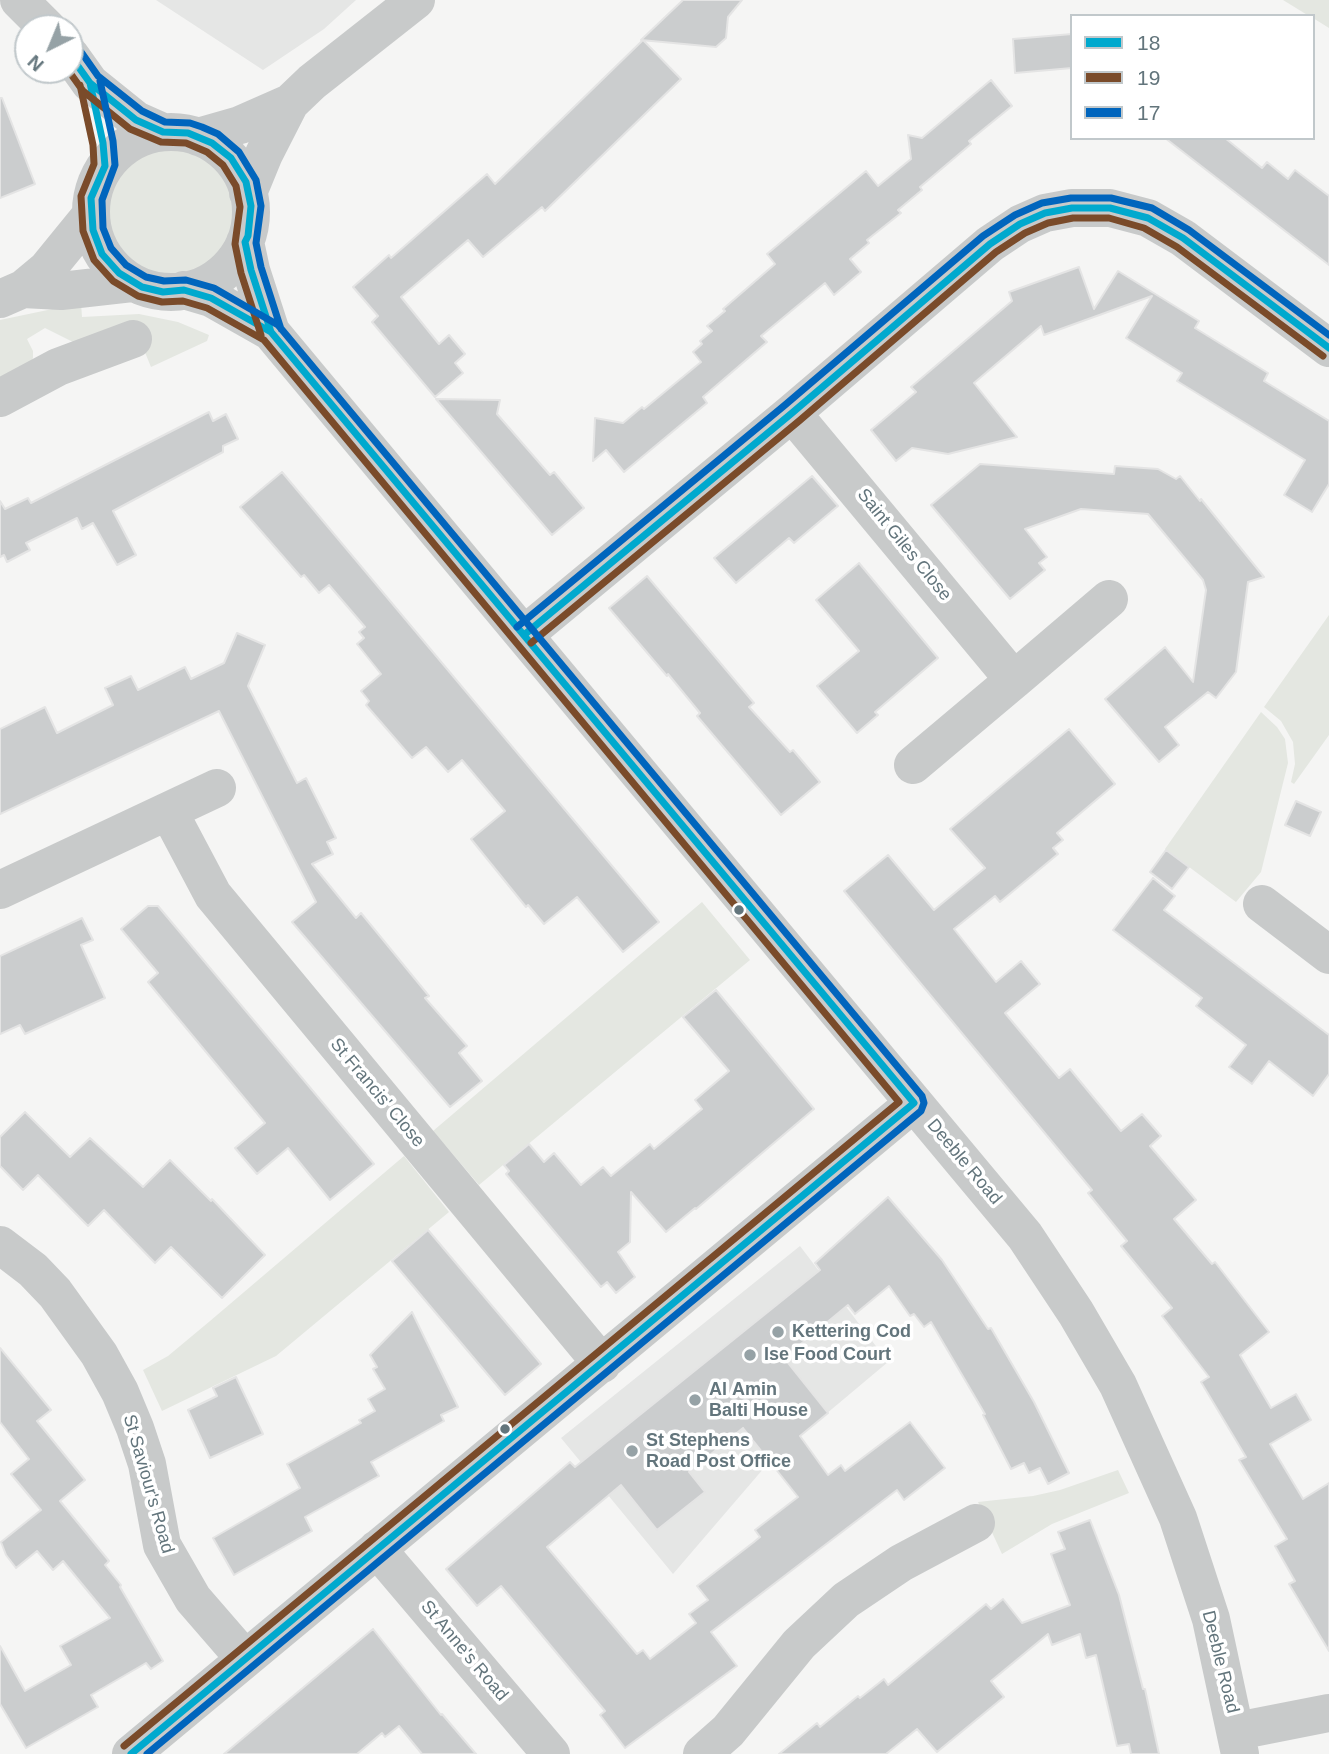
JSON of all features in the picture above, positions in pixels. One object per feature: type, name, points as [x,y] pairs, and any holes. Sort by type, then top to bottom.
[{"type":"street","points":[[19,0],[33,14]]},
{"type":"street","points":[[248,193],[290,103],[312,82],[416,0]]},
{"type":"street","points":[[84,73],[136,120],[180,135],[212,143],[231,158],[246,182],[251,206],[248,236],[237,258],[224,273],[196,289],[163,292],[132,282],[119,274],[102,254],[93,230],[91,215],[91,198],[101,173],[113,156],[130,143],[147,135],[180,135],[232,128],[290,103]]},
{"type":"street","points":[[84,82],[103,143],[106,166]]},
{"type":"street","points":[[524,635],[792,413],[990,244],[1020,224],[1045,213],[1072,208],[1110,208],[1148,218],[1184,238],[1329,348]]},
{"type":"street","points":[[11,294],[47,269],[91,215]]},
{"type":"street","name":"Deeble Road","points":[[245,242],[271,332]]},
{"type":"street","points":[[11,294],[132,282]]},
{"type":"street","name":"Deeble Road","points":[[184,290],[211,298],[271,332],[1025,1236],[1076,1313],[1118,1385],[1178,1518],[1211,1619],[1239,1742]]},
{"type":"street","points":[[0,398],[58,368],[133,339]]},
{"type":"street","name":"Saint Giles Close","points":[[792,413],[1014,680]]},
{"type":"street","points":[[913,765],[1109,599]]},
{"type":"street","points":[[0,890],[217,788]]},
{"type":"street","name":"St Francis' Close","points":[[169,812],[213,895],[602,1364]]},
{"type":"street","points":[[1262,904],[1329,955]]},
{"type":"street","points":[[133,1753],[914,1103]]},
{"type":"street","name":"St Saviour's Road","points":[[0,1245],[33,1270],[55,1293],[99,1353],[135,1428],[146,1464],[162,1545],[193,1599],[245,1659]]},
{"type":"street","points":[[702,1754],[728,1731],[799,1644],[846,1600],[901,1563],[976,1523]]},
{"type":"street","name":"St Anne's Road","points":[[377,1549],[551,1754]]},
{"type":"street","points":[[1239,1742],[1329,1713]]},
{"type":"shaded area","points":[[156,0],[356,0],[324,29],[263,70]]},
{"type":"shaded area","points":[[1283,0],[1329,0],[1329,28],[1315,19],[1315,14],[1306,14]]},
{"type":"shaded area","points":[[171,150],[195,155],[215,168],[228,188],[233,212],[228,236],[215,256],[195,269],[171,274],[147,269],[127,256],[114,236],[109,212],[114,188],[127,168],[147,155]]},
{"type":"shaded area","points":[[81,303],[82,317],[139,314],[178,322],[209,335],[207,341],[151,367],[133,323],[75,343],[45,328],[27,339],[33,351],[29,365],[0,384],[0,320]]},
{"type":"shaded area","points":[[1329,615],[1329,735],[1294,784],[1291,782],[1295,764],[1293,742],[1281,721],[1264,707]]},
{"type":"shaded area","points":[[1261,712],[1285,739],[1288,763],[1261,872],[1236,902],[1165,849]]},
{"type":"shaded area","points":[[702,902],[750,960],[479,1185],[433,1131]]},
{"type":"shaded area","points":[[404,1156],[449,1212],[276,1356],[162,1411],[143,1370],[168,1356]]},
{"type":"shaded area","points":[[800,1246],[888,1362],[770,1461],[673,1574],[561,1438]]},
{"type":"shaded area","points":[[1118,1470],[1129,1493],[1052,1524],[1002,1554],[978,1502],[1060,1490]]},
{"type":"building","points":[[683,0],[742,0],[728,17],[726,38],[716,47],[641,40]]},
{"type":"building","points":[[1070,34],[1070,68],[1015,73],[1013,39]]},
{"type":"building","points":[[643,40],[681,79],[545,211],[542,207],[483,257],[468,240],[401,297],[439,344],[449,335],[465,354],[455,363],[463,373],[435,397],[372,322],[378,316],[353,287],[389,255],[391,258],[487,174],[495,184]]},
{"type":"building","points":[[991,80],[1012,106],[969,141],[971,144],[920,187],[922,190],[898,210],[901,213],[867,240],[869,243],[850,259],[861,272],[834,295],[825,283],[761,336],[767,342],[703,397],[707,403],[624,472],[606,450],[593,461],[595,418],[623,423],[701,362],[693,352],[702,344],[700,341],[712,331],[707,326],[775,264],[767,254],[866,171],[878,186],[911,159],[908,135],[922,138]]},
{"type":"building","points":[[0,98],[35,184],[0,198]]},
{"type":"building","points":[[1168,140],[1227,140],[1262,168],[1267,162],[1288,179],[1295,170],[1329,196],[1329,265]]},
{"type":"building","points":[[1079,267],[1094,309],[1118,271],[1199,321],[1195,328],[1268,373],[1264,381],[1329,421],[1329,484],[1312,512],[1284,495],[1305,460],[1177,381],[1182,373],[1126,338],[1152,296],[1044,335],[1041,326],[974,383],[1017,437],[948,454],[912,448],[896,461],[871,430],[916,392],[911,387],[1012,301],[1009,292]]},
{"type":"building","points":[[436,399],[500,400],[497,414],[550,475],[554,472],[584,508],[552,535]]},
{"type":"building","points":[[209,412],[213,421],[226,414],[238,439],[223,446],[223,452],[113,511],[136,555],[117,565],[93,523],[82,529],[77,518],[26,543],[30,550],[7,562],[4,555],[0,557],[0,501],[5,509],[28,498],[31,503]]},
{"type":"building","points":[[980,464],[1114,474],[1115,466],[1158,469],[1176,479],[1180,476],[1264,577],[1248,582],[1236,672],[1216,698],[1208,692],[1165,727],[1179,745],[1159,762],[1105,699],[1165,647],[1193,682],[1206,590],[1203,580],[1148,514],[1081,509],[1025,529],[1047,557],[1039,563],[1045,570],[1010,599],[931,505]]},
{"type":"building","points":[[282,472],[659,922],[623,952],[577,897],[544,924],[528,905],[526,907],[471,839],[505,811],[462,760],[448,772],[426,747],[412,758],[366,705],[369,701],[361,691],[381,674],[357,644],[364,638],[359,632],[365,627],[329,585],[319,593],[304,575],[301,577],[240,507]]},
{"type":"building","points":[[812,476],[838,506],[794,543],[789,538],[736,583],[714,558]]},
{"type":"building","points":[[859,563],[938,658],[875,712],[878,715],[857,733],[817,686],[859,651],[816,600]]},
{"type":"building","points":[[647,576],[754,703],[749,707],[790,752],[793,750],[820,782],[781,815],[697,716],[700,713],[668,674],[667,676],[609,608]]},
{"type":"building","points":[[237,633],[265,645],[248,686],[297,783],[306,778],[336,838],[327,842],[333,854],[312,864],[356,918],[361,913],[429,996],[425,998],[467,1046],[459,1053],[482,1081],[450,1107],[292,922],[316,902],[219,711],[0,814],[0,729],[45,707],[57,733],[113,705],[105,688],[131,676],[138,690],[185,667],[191,679],[224,663]]},
{"type":"building","points":[[1069,729],[1115,784],[1057,833],[1063,840],[1053,848],[1058,854],[1000,902],[995,896],[954,929],[996,982],[1021,961],[1040,984],[1005,1013],[1059,1078],[1070,1069],[1121,1131],[1142,1114],[1161,1136],[1150,1146],[1196,1200],[1174,1219],[1212,1264],[1215,1262],[1269,1332],[1240,1355],[1271,1408],[1296,1394],[1311,1420],[1270,1444],[1303,1499],[1329,1483],[1329,1651],[1289,1584],[1295,1581],[1275,1546],[1287,1539],[1239,1460],[1246,1457],[1201,1382],[1209,1377],[1162,1316],[1172,1308],[1121,1246],[1127,1241],[1088,1193],[1092,1190],[844,891],[888,855],[934,910],[985,868],[950,829]]},
{"type":"building","points":[[1296,801],[1321,812],[1310,836],[1285,825]]},
{"type":"building","points":[[1166,850],[1189,867],[1172,889],[1150,872]]},
{"type":"building","points":[[1153,878],[1175,896],[1164,910],[1329,1035],[1329,1074],[1313,1096],[1269,1061],[1252,1084],[1229,1067],[1246,1045],[1196,1006],[1202,998],[1113,930]]},
{"type":"building","points":[[148,906],[158,906],[374,1164],[330,1200],[288,1148],[257,1174],[235,1148],[265,1123],[148,982],[158,973],[121,929]]},
{"type":"building","points":[[82,918],[93,940],[81,945],[105,998],[25,1034],[20,1025],[0,1034],[0,956]]},
{"type":"building","points":[[716,990],[814,1109],[666,1232],[631,1192],[630,1242],[618,1252],[635,1277],[616,1293],[607,1282],[601,1287],[506,1174],[509,1171],[504,1165],[529,1144],[544,1162],[554,1153],[581,1185],[603,1167],[611,1176],[650,1144],[654,1149],[702,1109],[695,1100],[729,1071],[683,1017]]},
{"type":"building","points":[[25,1112],[70,1157],[90,1138],[143,1187],[170,1160],[211,1201],[212,1199],[265,1255],[222,1298],[171,1247],[155,1263],[104,1210],[88,1226],[38,1175],[23,1190],[0,1166],[0,1137]]},
{"type":"building","points":[[888,1197],[942,1260],[988,1329],[991,1328],[1034,1402],[1069,1473],[1048,1484],[1040,1468],[1029,1473],[1024,1463],[1011,1469],[983,1415],[985,1414],[931,1322],[924,1327],[914,1314],[910,1316],[889,1286],[855,1314],[848,1305],[784,1358],[828,1413],[800,1436],[828,1475],[841,1465],[845,1471],[910,1422],[945,1468],[904,1500],[897,1490],[711,1632],[737,1666],[625,1748],[600,1715],[605,1711],[501,1586],[477,1606],[446,1569],[570,1462],[575,1467],[820,1270],[815,1263]],"holes":[[[743,1428],[798,1497],[755,1530],[760,1537],[697,1586],[708,1600],[689,1614],[696,1623],[650,1659],[643,1650],[637,1654],[547,1547],[621,1485],[657,1530],[705,1492],[689,1472]]]},
{"type":"building","points":[[428,1230],[541,1364],[505,1395],[392,1261]]},
{"type":"building","points":[[412,1312],[458,1407],[441,1415],[444,1421],[371,1462],[379,1476],[305,1517],[312,1531],[234,1575],[213,1538],[300,1488],[287,1464],[361,1423],[359,1420],[375,1411],[368,1399],[385,1389],[373,1369],[377,1367],[370,1355]]},
{"type":"building","points":[[0,1348],[51,1410],[37,1421],[85,1480],[60,1501],[109,1561],[105,1565],[121,1585],[163,1661],[151,1669],[146,1663],[91,1695],[98,1707],[26,1748],[0,1704],[0,1646],[25,1691],[71,1665],[60,1646],[110,1618],[63,1561],[53,1570],[37,1551],[16,1568],[6,1555],[1,1542],[41,1510],[11,1474],[29,1459],[0,1422]]},
{"type":"building","points":[[236,1377],[263,1434],[210,1458],[188,1410],[217,1396],[213,1388]]},
{"type":"building","points":[[1090,1520],[1119,1595],[1145,1689],[1159,1754],[1131,1754],[1129,1744],[1117,1746],[1096,1655],[1086,1658],[1080,1634],[1052,1645],[1048,1634],[991,1681],[1004,1697],[937,1752],[917,1729],[886,1754],[779,1754],[817,1723],[820,1727],[884,1679],[888,1685],[986,1604],[991,1609],[1003,1599],[1022,1623],[1070,1605],[1051,1554],[1065,1549],[1058,1532]]},
{"type":"building","points":[[373,1629],[441,1715],[476,1754],[422,1754],[399,1726],[385,1737],[382,1733],[357,1754],[224,1754]]},
{"type":"transit line","name":"17","points":[[84,56],[98,76],[142,111],[165,122],[190,123],[202,127],[218,134],[239,152],[256,180],[261,206],[256,243],[281,329]]},
{"type":"transit line","name":"18","points":[[84,75],[90,83],[136,120],[163,132],[188,133],[212,143],[231,158],[246,182],[251,206],[245,242],[271,332]]},
{"type":"transit line","name":"17","points":[[100,81],[113,141],[115,165],[102,200],[103,228],[111,248],[126,265],[146,277],[164,281],[186,280],[214,288],[278,325],[922,1096],[924,1103],[921,1111],[147,1754]]},
{"type":"transit line","name":"18","points":[[90,83],[103,143],[105,166],[91,198],[93,230],[102,254],[119,273],[142,287],[163,292],[184,290],[211,298],[271,332],[914,1103],[131,1754]]},
{"type":"transit line","name":"19","points":[[78,84],[130,129],[161,142],[186,143],[207,152],[223,165],[236,186],[240,207],[235,244],[241,273],[261,335]]},
{"type":"transit line","name":"19","points":[[80,85],[93,145],[94,164],[81,196],[83,231],[94,260],[113,281],[138,296],[162,302],[183,301],[207,308],[264,340],[899,1102],[124,1746]]},
{"type":"transit line","name":"17","points":[[517,627],[785,405],[983,236],[1015,215],[1042,203],[1071,198],[1111,198],[1152,208],[1189,230],[1329,335]]},
{"type":"transit line","name":"18","points":[[524,635],[792,413],[990,244],[1020,224],[1045,213],[1072,208],[1110,208],[1148,218],[1183,238],[1329,348]]},
{"type":"transit line","name":"19","points":[[531,643],[799,421],[996,252],[1025,233],[1048,223],[1073,218],[1109,218],[1144,228],[1177,247],[1323,356]]},
{"type":"place","name":"Kettering Cod","points":[[778,1332]]},
{"type":"place","name":"Ise Food Court","points":[[750,1355]]},
{"type":"place","name":"Al Amin Balti House","points":[[695,1400]]},
{"type":"place","name":"St Stephens Road Post Office","points":[[632,1451]]}]
